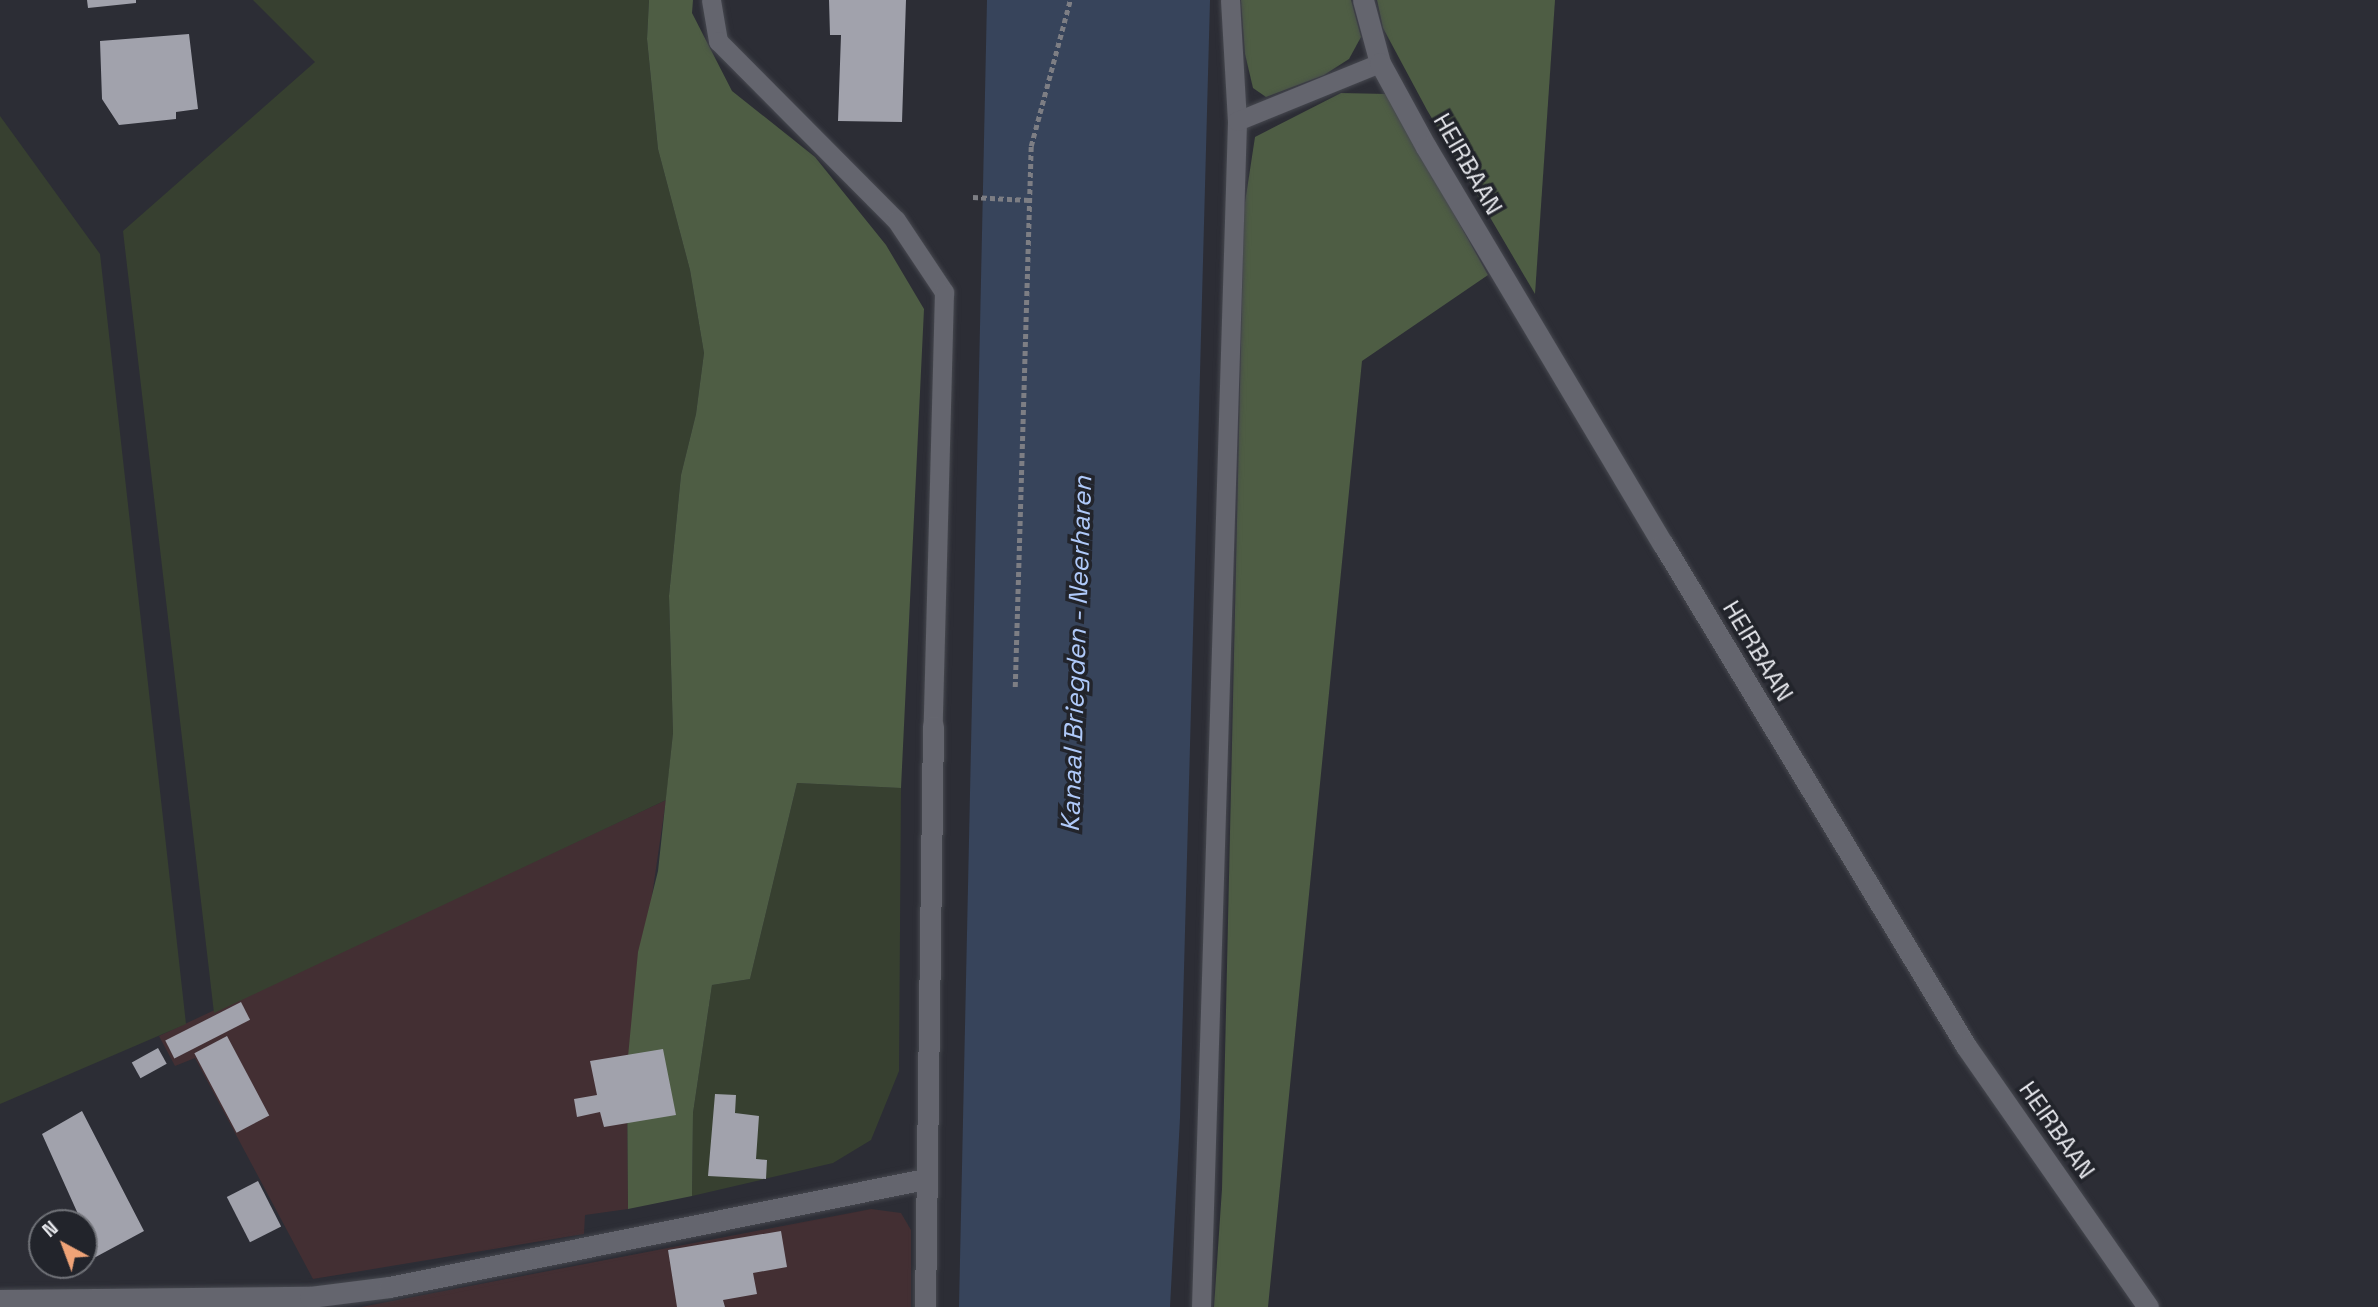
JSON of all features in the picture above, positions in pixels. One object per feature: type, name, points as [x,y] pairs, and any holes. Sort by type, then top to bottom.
[{"type":"street","name":"HEIRBAAN","points":[[1363,0],[1380,63],[1959,1034],[2148,1307]]},
{"type":"street","points":[[925,1307],[933,726]]},
{"type":"street","points":[[0,1300],[310,1297],[389,1287],[925,1179]]},
{"type":"lane","points":[[711,0],[718,41],[896,220],[944,292],[933,726]]},
{"type":"lane","points":[[1200,1307],[1237,121],[1230,0]]},
{"type":"lane","points":[[1237,121],[1380,63]]},
{"type":"path","points":[[1015,687],[1031,146],[1070,0]]},
{"type":"path","points":[[973,197],[1029,200]]},
{"type":"shaded area","points":[[666,800],[627,1067],[628,1209],[585,1215],[584,1234],[313,1279],[195,1058],[175,1066],[159,1036]]},
{"type":"shaded area","points":[[871,1209],[901,1213],[911,1230],[911,1307],[361,1307]]},
{"type":"green space","points":[[253,0],[649,0],[647,39],[658,149],[690,270],[704,353],[696,414],[681,475],[669,596],[673,733],[666,800],[214,1013],[123,231],[315,62]]},
{"type":"green space","points":[[649,0],[693,0],[692,13],[732,91],[815,157],[886,245],[924,309],[901,788],[797,783],[750,979],[712,985],[693,1113],[692,1196],[628,1209],[627,1067],[638,952],[658,871],[673,733],[669,596],[681,475],[696,414],[704,353],[690,270],[658,149],[647,39]]},
{"type":"green space","points":[[1241,0],[1351,0],[1361,37],[1349,59],[1324,75],[1266,97],[1253,88],[1245,54]]},
{"type":"green space","points":[[1377,0],[1555,0],[1535,294],[1427,110],[1383,28]]},
{"type":"green space","points":[[1341,93],[1387,94],[1488,275],[1362,361],[1268,1307],[1214,1307],[1222,1189],[1244,209],[1255,137]]},
{"type":"green space","points":[[0,116],[100,254],[186,1024],[0,1104]]},
{"type":"green space","points":[[797,783],[901,788],[899,1071],[871,1140],[833,1163],[692,1196],[693,1113],[712,985],[750,979]]},
{"type":"water","name":"Kanaal Briegden - Neerharen","points":[[987,0],[1210,0],[1180,1118],[1170,1307],[959,1307]]},
{"type":"building","points":[[87,0],[136,0],[136,3],[88,8]]},
{"type":"building","points":[[829,0],[906,0],[902,122],[838,121],[841,35],[830,35]]},
{"type":"building","points":[[189,34],[198,109],[176,112],[176,119],[119,125],[102,99],[100,41]]},
{"type":"building","points":[[241,1002],[250,1020],[174,1058],[165,1041]]},
{"type":"building","points":[[227,1036],[269,1115],[237,1133],[194,1053]]},
{"type":"building","points":[[158,1048],[167,1064],[140,1078],[132,1063]]},
{"type":"building","points":[[663,1049],[676,1115],[604,1127],[600,1112],[577,1117],[574,1099],[597,1095],[590,1061]]},
{"type":"building","points":[[715,1094],[736,1095],[735,1113],[759,1116],[756,1159],[767,1160],[766,1179],[708,1176]]},
{"type":"building","points":[[82,1111],[144,1231],[98,1256],[98,1209],[76,1209],[42,1134]]},
{"type":"building","points":[[258,1181],[281,1226],[250,1242],[227,1197]]},
{"type":"building","points":[[781,1231],[787,1267],[753,1273],[757,1294],[723,1300],[725,1307],[677,1307],[668,1250]]}]
